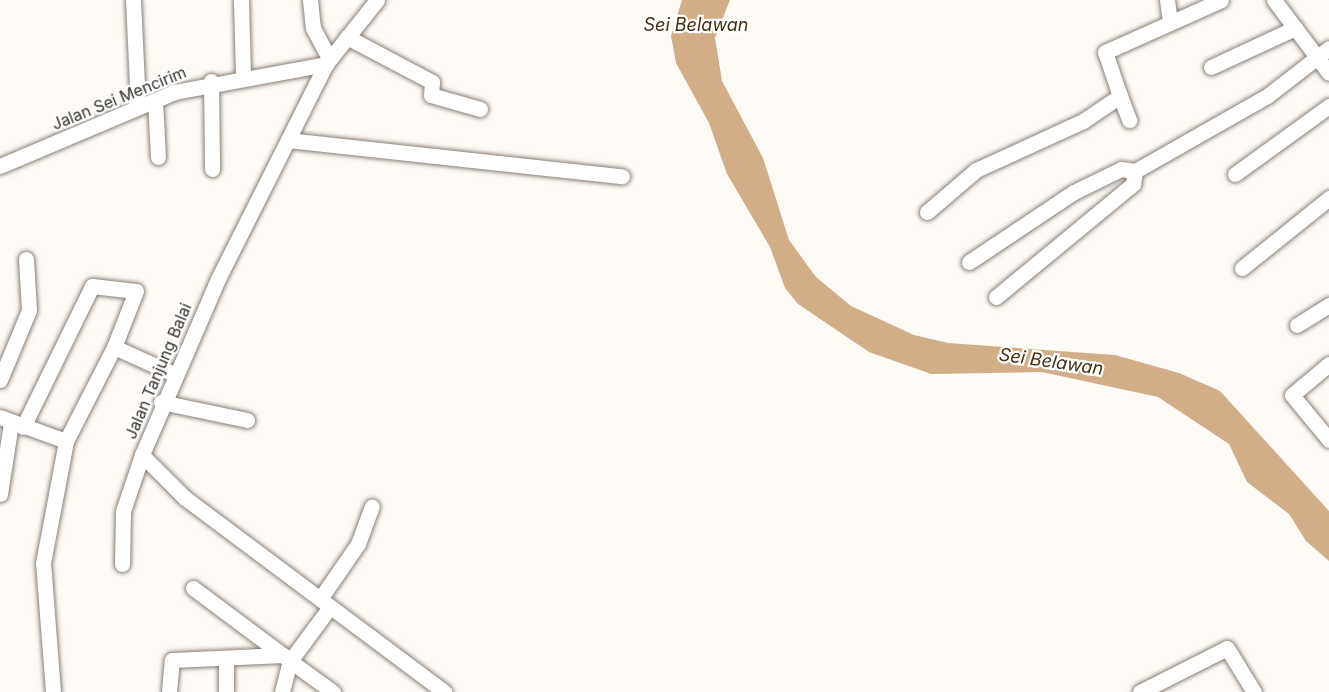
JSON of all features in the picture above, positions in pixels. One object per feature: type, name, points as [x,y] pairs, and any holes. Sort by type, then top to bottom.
[{"type":"street","points":[[132,0],[138,107]]},
{"type":"street","points":[[241,0],[243,76]]},
{"type":"street","points":[[310,0],[313,28],[327,61]]},
{"type":"street","name":"Jalan Tanjung Balai","points":[[377,0],[327,61],[174,374],[142,454],[185,498],[444,692]]},
{"type":"street","points":[[1167,0],[1170,21]]},
{"type":"street","points":[[1129,120],[1104,54],[1170,21],[1221,0]]},
{"type":"street","points":[[1274,0],[1329,73]]},
{"type":"street","points":[[1211,67],[1295,28]]},
{"type":"street","points":[[347,37],[432,82],[431,95],[480,109]]},
{"type":"street","points":[[969,262],[1074,192],[1121,169],[1135,171],[1267,96],[1329,48]]},
{"type":"street","name":"Jalan Sei Mencirim","points":[[0,166],[155,100],[211,81],[327,61]]},
{"type":"street","points":[[211,81],[212,169]]},
{"type":"street","points":[[927,212],[976,171],[1083,121],[1120,96]]},
{"type":"street","points":[[155,100],[158,157]]},
{"type":"street","points":[[1235,174],[1329,106]]},
{"type":"street","points":[[288,140],[622,176]]},
{"type":"street","points":[[996,297],[1133,184],[1135,171]]},
{"type":"street","points":[[1242,268],[1329,198]]},
{"type":"street","points":[[0,380],[4,364],[29,310],[26,259]]},
{"type":"street","points":[[0,494],[11,423],[92,286],[136,291],[114,347],[66,441],[44,563],[53,692]]},
{"type":"street","points":[[1297,325],[1329,305]]},
{"type":"street","points":[[114,347],[174,374]]},
{"type":"street","points":[[1328,438],[1292,395],[1329,364]]},
{"type":"street","points":[[161,402],[247,420]]},
{"type":"street","points":[[11,423],[66,441]]},
{"type":"street","points":[[122,564],[123,511],[142,454]]},
{"type":"street","points":[[282,692],[286,658],[325,603],[358,544],[372,506]]},
{"type":"street","points":[[193,588],[333,692]]},
{"type":"street","points":[[1140,692],[1166,685],[1227,648],[1254,692]]},
{"type":"street","points":[[169,692],[172,660],[286,658]]},
{"type":"street","points":[[226,659],[226,692]]},
{"type":"water","name":"Sei Belawan","points":[[682,0],[730,0],[715,38],[722,81],[763,158],[789,240],[816,277],[851,306],[914,335],[948,343],[1115,355],[1179,373],[1220,391],[1329,511],[1329,561],[1306,541],[1289,514],[1247,482],[1229,444],[1158,397],[1042,372],[931,374],[869,352],[798,304],[785,288],[770,247],[727,174],[709,123],[676,63],[671,36]]}]
